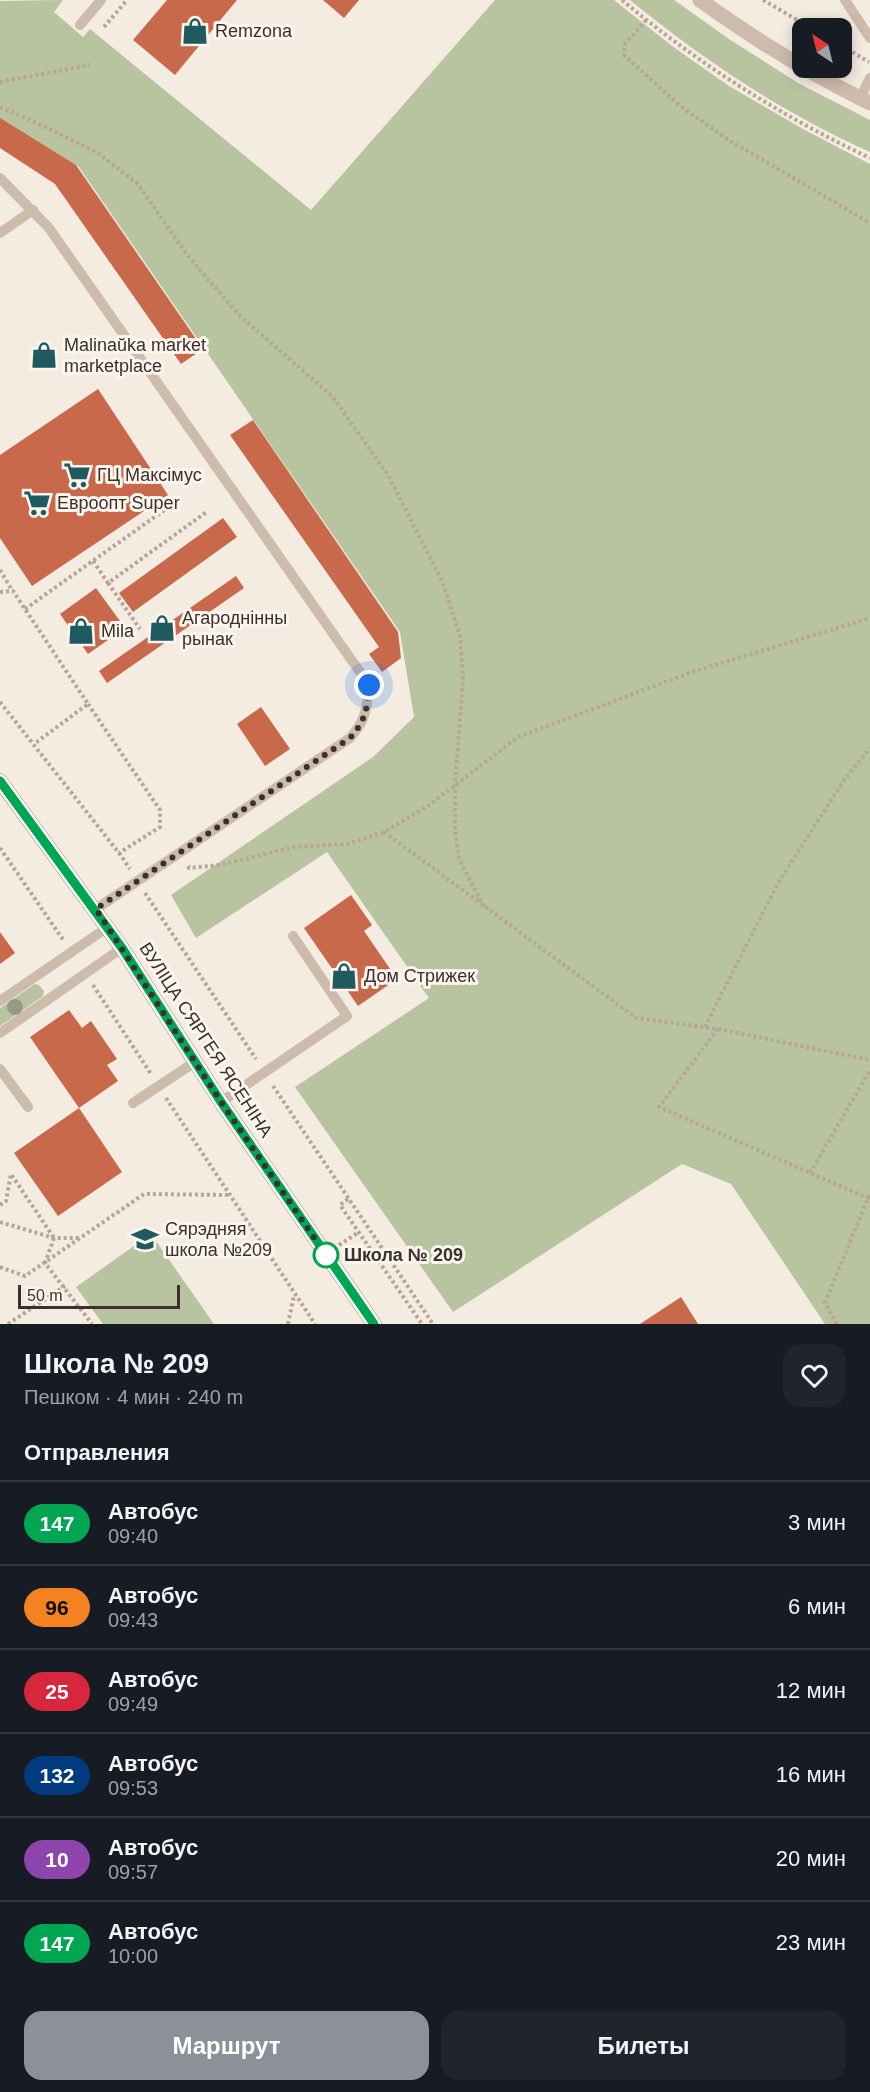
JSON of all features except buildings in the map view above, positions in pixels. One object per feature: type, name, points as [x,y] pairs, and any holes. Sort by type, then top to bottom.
[{"type":"main road","name":"ВУЛІЦА СЯРГЕЯ ЯСЕНІНА","points":[[0,781],[96,909],[221,1102],[374,1324]]},
{"type":"street","points":[[700,0],[810,73],[865,100]]},
{"type":"lane","points":[[80,25],[101,0]]},
{"type":"lane","points":[[845,0],[870,38]]},
{"type":"lane","points":[[865,100],[870,78]]},
{"type":"lane","points":[[0,178],[49,228],[369,685],[367,709],[362,724],[350,738],[96,909]]},
{"type":"lane","points":[[0,233],[33,210]]},
{"type":"lane","points":[[0,1000],[108,927]]},
{"type":"lane","points":[[221,1102],[347,1016],[293,936]]},
{"type":"lane","points":[[0,1033],[122,948]]},
{"type":"lane","points":[[133,1103],[195,1062]]},
{"type":"lane","points":[[0,1069],[28,1107]]},
{"type":"lane","points":[[0,1090],[10,1083]]},
{"type":"path","points":[[104,27],[127,0]]},
{"type":"path","points":[[622,0],[700,60],[748,92],[870,158]]},
{"type":"path","points":[[764,0],[794,18]]},
{"type":"path","points":[[646,20],[625,44],[624,55],[671,98],[727,139],[870,223]]},
{"type":"path","points":[[852,52],[870,62]]},
{"type":"path","points":[[0,82],[90,65]]},
{"type":"path","points":[[0,107],[96,152],[137,183],[188,256],[238,314],[332,396],[388,475],[442,581],[460,636],[463,680],[455,784],[455,829],[459,859],[485,909]]},
{"type":"path","points":[[25,609],[180,499]]},
{"type":"path","points":[[108,582],[208,511]]},
{"type":"path","points":[[93,561],[140,629]]},
{"type":"path","points":[[0,570],[160,810],[160,827],[119,853]]},
{"type":"path","points":[[0,592],[13,591]]},
{"type":"path","points":[[189,868],[220,865],[294,847],[347,844],[384,832],[428,806],[518,737],[692,672],[870,618]]},
{"type":"path","points":[[0,702],[119,853],[433,1324]]},
{"type":"path","points":[[34,744],[88,704]]},
{"type":"path","points":[[705,1027],[778,883],[844,780],[870,748]]},
{"type":"path","points":[[384,832],[485,909],[636,1018],[718,1029],[870,1060]]},
{"type":"path","points":[[718,1029],[659,1107],[869,1197],[825,1303],[837,1324]]},
{"type":"path","points":[[810,1173],[870,1070]]},
{"type":"path","points":[[0,1205],[6,1201],[10,1174],[54,1238]]},
{"type":"path","points":[[0,1267],[25,1276],[144,1194],[229,1195]]},
{"type":"path","points":[[348,1199],[340,1205],[422,1324]]},
{"type":"path","points":[[0,1222],[54,1238],[81,1238]]},
{"type":"path","points":[[45,1263],[54,1238]]},
{"type":"path","points":[[45,1263],[65,1286],[92,1324]]},
{"type":"path","points":[[8,1324],[65,1286]]},
{"type":"path","points":[[288,1324],[294,1294]]},
{"type":"green space","points":[[63,0],[54,12],[83,37],[90,29],[311,210],[495,0],[614,0],[672,46],[729,86],[803,129],[870,164],[870,1324],[825,1324],[731,1184],[682,1164],[453,1312],[295,1087],[429,998],[327,852],[196,938],[171,895],[373,757],[414,717],[400,632],[79,167],[0,119],[0,1]]},
{"type":"green space","points":[[630,0],[674,0],[729,39],[798,83],[870,120],[870,152],[806,120],[745,84],[686,44]]},
{"type":"green space","points":[[35,984],[44,991],[43,996],[0,1026],[0,1008]]},
{"type":"green space","points":[[151,1234],[214,1324],[103,1324],[76,1287]]},
{"type":"bus line","name":"147","points":[[0,781],[96,909],[221,1102],[374,1324]]},
{"type":"place","name":"Remzona","points":[[195,31]]},
{"type":"place","name":"Malinaŭka market marketplace","points":[[44,355]]},
{"type":"place","name":"ГЦ Максімус","points":[[77,475]]},
{"type":"place","name":"Евроопт Super","points":[[37,503]]},
{"type":"place","name":"Агароднінны рынак","points":[[162,628]]},
{"type":"place","name":"Mila","points":[[81,631]]},
{"type":"place","name":"Дом Стрижек","points":[[344,976]]},
{"type":"place","name":"Сярэдняя школа №209","points":[[145,1239]]},
{"type":"place","name":"Школа № 209","points":[[326,1255]]},
{"type":"route","points":[[326,1255],[221,1102],[96,909],[350,738],[362,724],[367,709],[369,685]]}]
